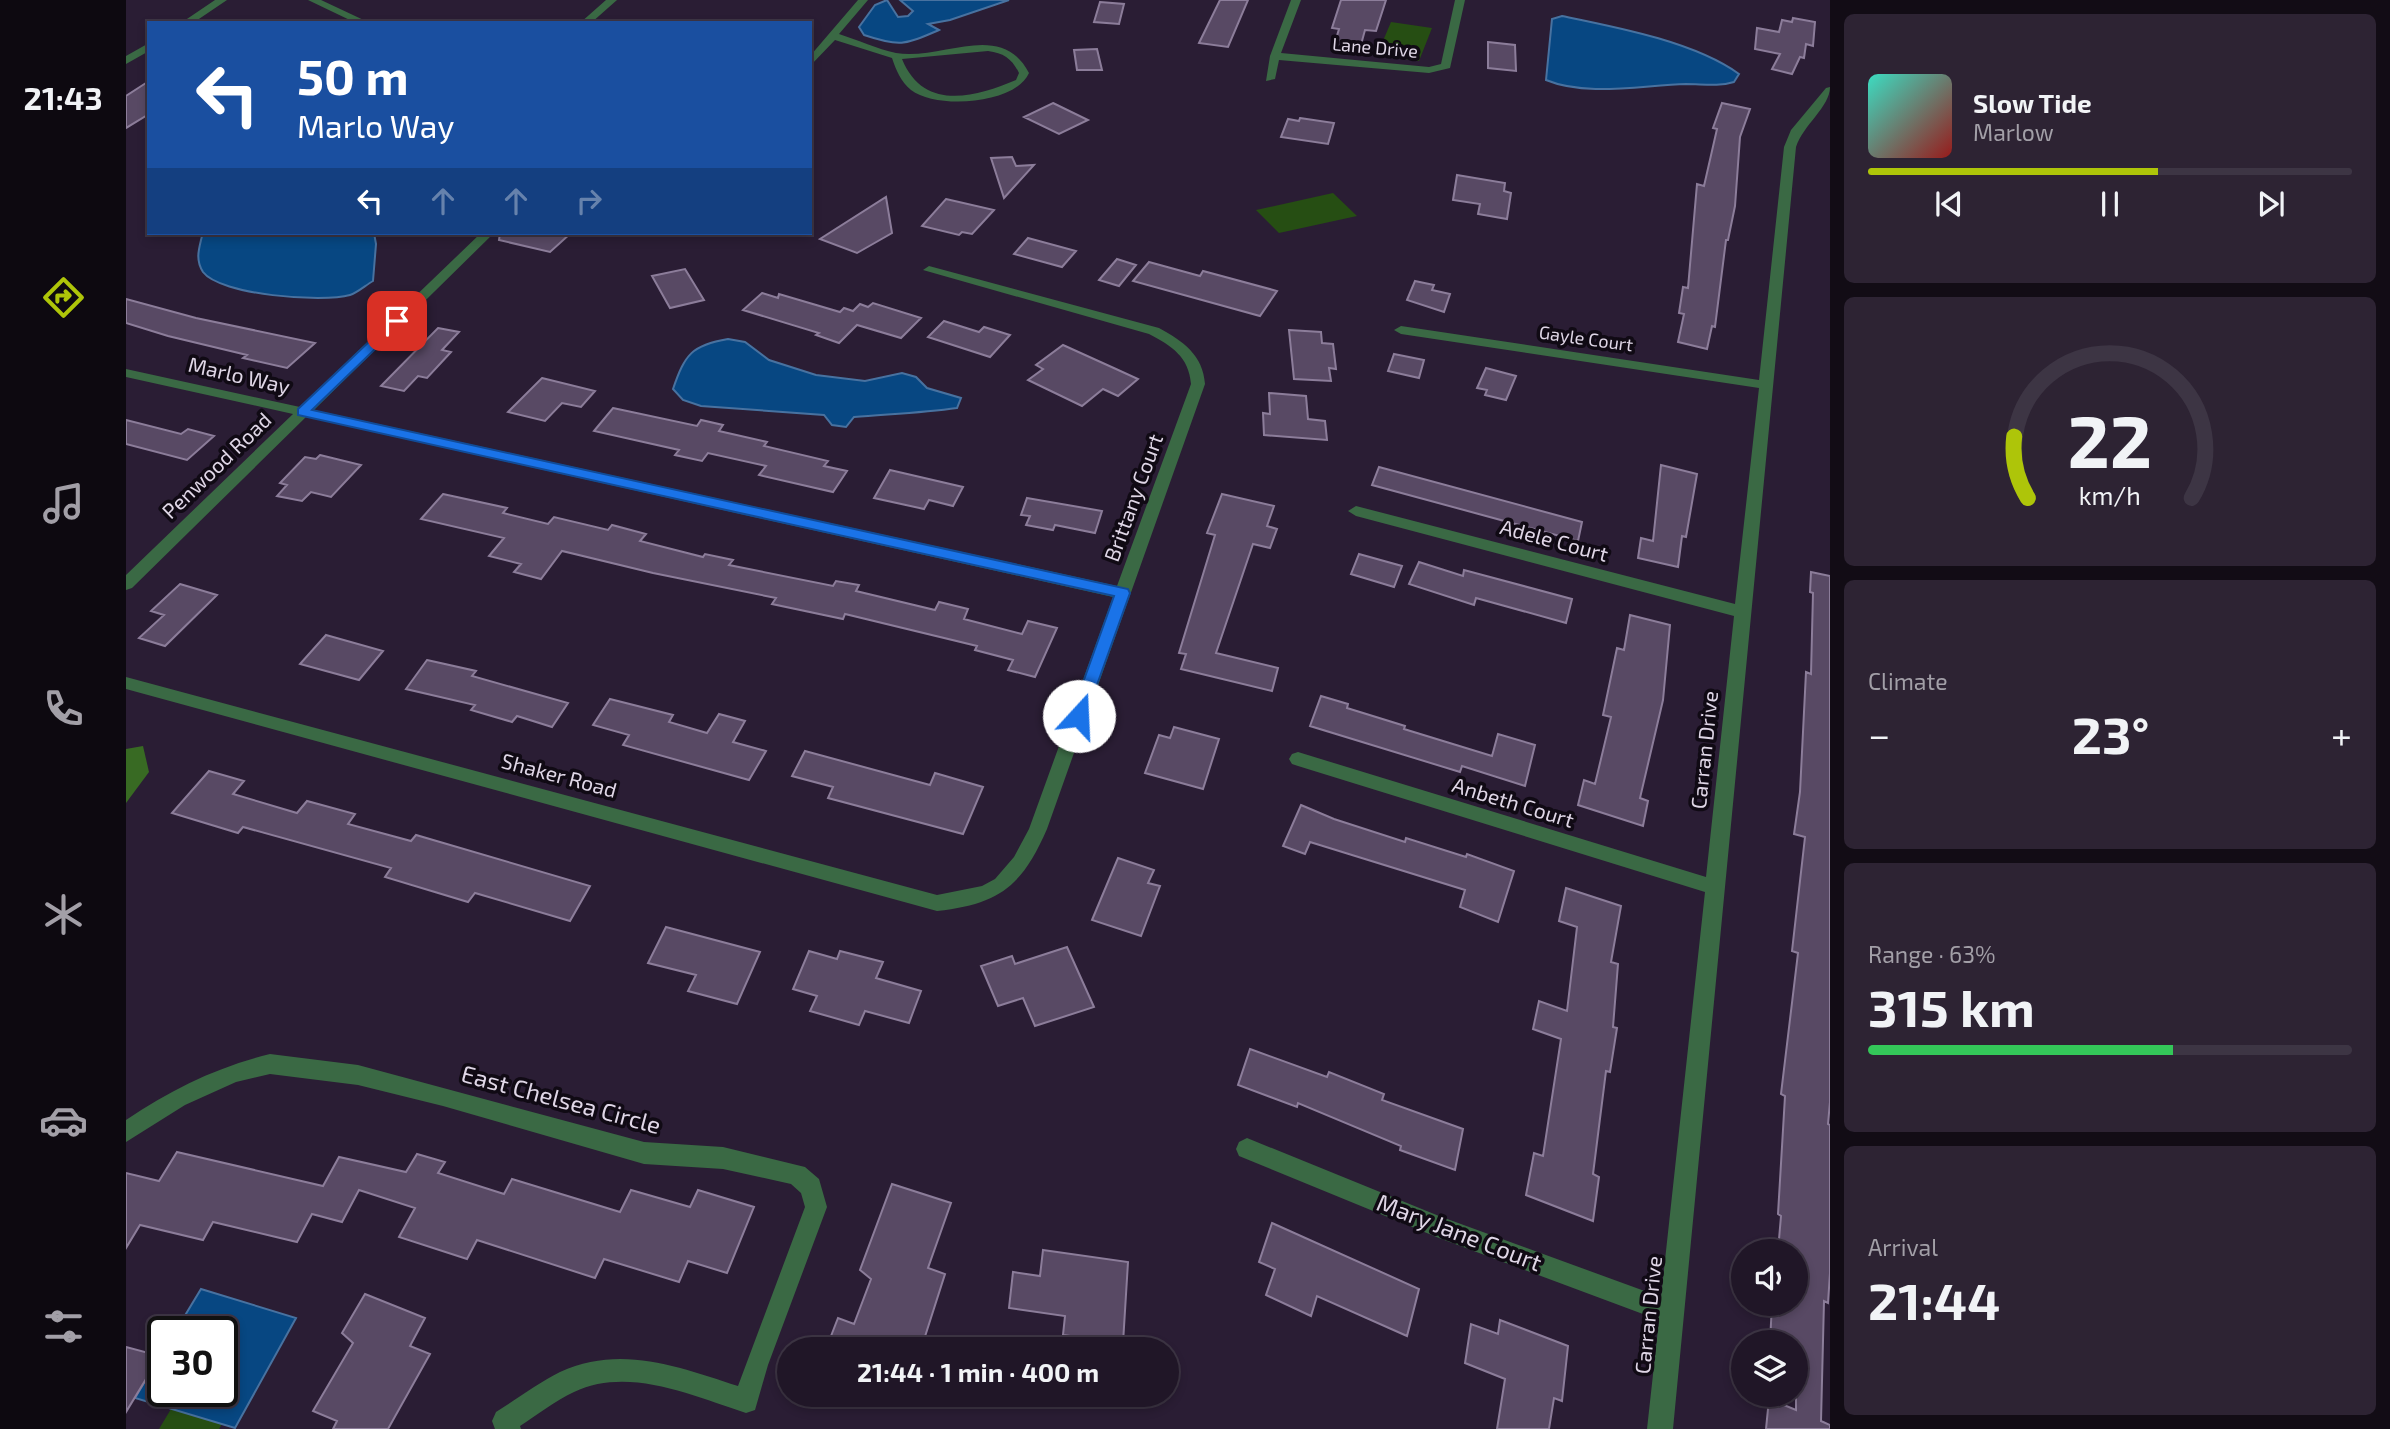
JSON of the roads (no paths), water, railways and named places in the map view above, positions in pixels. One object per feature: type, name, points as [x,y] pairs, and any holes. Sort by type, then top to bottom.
[{"type":"street","points":[[189,21],[222,0]]},
{"type":"street","points":[[313,0],[360,21]]},
{"type":"street","points":[[587,21],[612,0]]},
{"type":"street","points":[[812,61],[863,0]]},
{"type":"street","points":[[1270,79],[1275,56],[1296,0]]},
{"type":"street","name":"Lane Drive","points":[[1275,56],[1441,69],[1446,66],[1460,0]]},
{"type":"street","points":[[834,36],[897,56],[920,56],[988,47],[1013,55],[1020,61],[1024,73],[1020,82],[1003,91],[953,99],[930,97],[909,86],[900,74],[897,56]]},
{"type":"street","points":[[126,61],[147,47]]},
{"type":"street","name":"Carran Drive","points":[[1660,1429],[1790,148],[1795,132],[1830,90]]},
{"type":"street","name":"Penwood Road","points":[[126,584],[486,235]]},
{"type":"street","name":"Brittany Court","points":[[929,270],[1154,331],[1173,341],[1192,359],[1198,375],[1198,384],[1026,860],[1006,883],[980,895]]},
{"type":"street","name":"Gayle Court","points":[[1401,330],[1765,386]]},
{"type":"street","name":"Marlo Way","points":[[126,373],[1123,593]]},
{"type":"street","name":"Adele Court","points":[[1356,511],[1742,612]]},
{"type":"street","name":"Shaker Road","points":[[126,683],[937,903],[980,895]]},
{"type":"street","name":"Anbeth Court","points":[[1298,759],[1714,887]]},
{"type":"street","name":"East Chelsea Circle","points":[[126,1132],[177,1098],[234,1073],[270,1065],[358,1075],[443,1096],[644,1153],[723,1158],[797,1175],[811,1186],[816,1207],[757,1364],[746,1401],[646,1370],[599,1371],[570,1381],[505,1420],[508,1429]]},
{"type":"street","name":"Mary Jane Court","points":[[1247,1149],[1439,1227],[1672,1313]]},
{"type":"water","points":[[887,0],[898,17],[908,16],[913,11],[900,0],[1009,0],[950,20],[928,24],[939,30],[918,39],[894,43],[864,35],[859,27],[875,5]]},
{"type":"water","points":[[1562,16],[1678,44],[1739,74],[1734,82],[1722,84],[1615,89],[1579,88],[1546,80],[1552,19]]},
{"type":"water","points":[[374,235],[373,281],[350,295],[318,298],[273,295],[229,286],[213,280],[203,272],[198,258],[202,236]]},
{"type":"water","points":[[728,339],[745,342],[769,360],[816,375],[865,381],[902,373],[916,377],[927,388],[961,398],[957,408],[854,417],[846,427],[832,425],[824,415],[701,406],[683,400],[673,389],[686,359],[706,344]]},
{"type":"water","points":[[201,1289],[296,1318],[235,1428],[165,1407],[238,1407],[238,1316],[185,1316]]},
{"type":"water","points":[[147,1378],[147,1402],[135,1398]]}]
